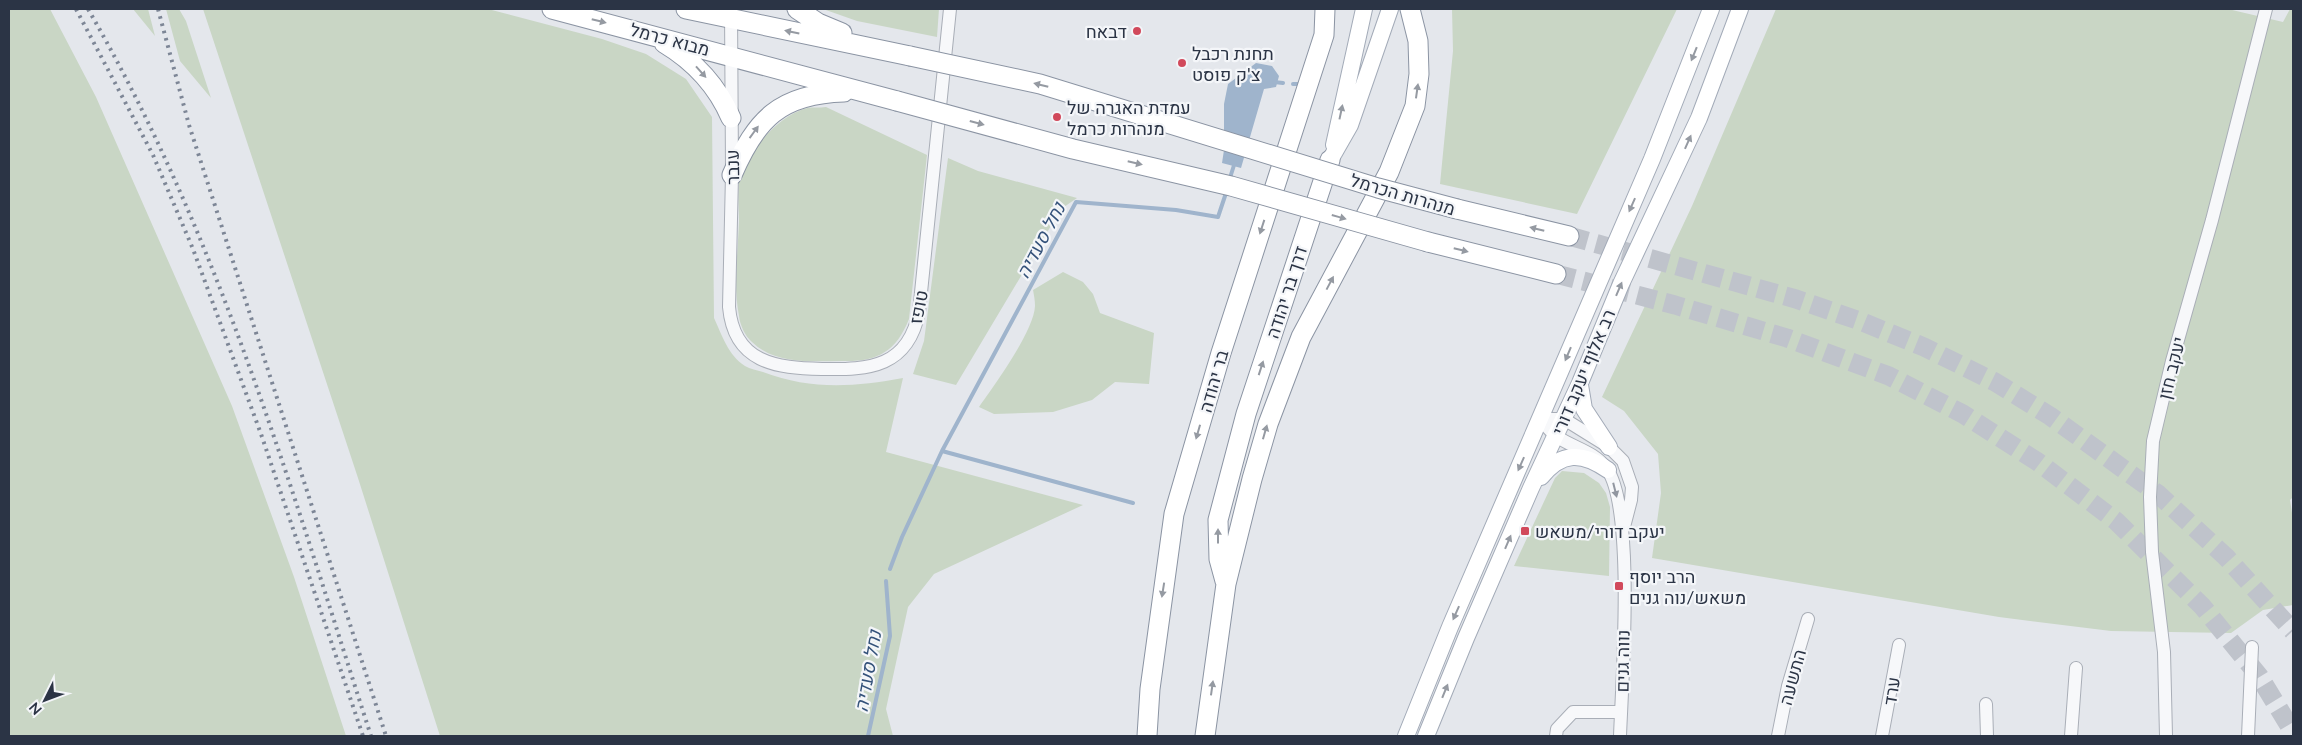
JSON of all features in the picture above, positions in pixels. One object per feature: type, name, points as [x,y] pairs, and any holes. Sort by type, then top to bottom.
[{"type":"highway","name":"מבוא כרמל","points":[[552,9],[730,55],[1073,149],[1231,186],[1428,242],[1556,274]]},
{"type":"highway","name":"מבוא כרמל","points":[[686,9],[731,14],[878,48]]},
{"type":"highway","points":[[797,9],[818,23],[878,48]]},
{"type":"highway","name":"בר יהודה","points":[[1146,736],[1150,689],[1174,514],[1221,353],[1324,36],[1325,9]]},
{"type":"highway","points":[[1205,736],[1226,584],[1252,479],[1283,380],[1301,337],[1389,172],[1415,106],[1419,74],[1418,41],[1410,9]]},
{"type":"highway","points":[[648,33],[682,54],[697,67],[719,94],[731,118]]},
{"type":"highway","name":"מנהרות הכרמל","points":[[878,48],[1040,84],[1378,188],[1457,210],[1570,236]]},
{"type":"highway","points":[[732,175],[750,138],[758,126],[774,111],[797,99],[819,93],[862,91]]},
{"type":"highway","name":"דרך בר יהודה","points":[[1226,584],[1219,560],[1218,520],[1246,414],[1330,160]]},
{"type":"highway","points":[[1142,736],[1150,689]]},
{"type":"main road","points":[[1324,36],[1334,9]]},
{"type":"main road","points":[[1330,160],[1364,9]]},
{"type":"main road","name":"דרך בר יהודה","points":[[1330,160],[1354,117],[1390,9]]},
{"type":"main road","name":"רב אלוף יעקב דורי","points":[[1406,736],[1450,626],[1652,159],[1711,9]]},
{"type":"main road","name":"רב אלוף יעקב דורי","points":[[1426,736],[1635,253],[1699,118],[1740,9]]},
{"type":"main road","points":[[1580,383],[1580,395],[1584,409],[1609,447]]},
{"type":"main road","points":[[1532,488],[1552,464],[1569,457],[1588,458],[1608,470]]},
{"type":"street","name":"טופז","points":[[732,175],[729,292],[733,325],[744,346],[754,355],[772,365],[795,368],[844,370],[870,367],[892,358],[908,341],[919,312],[950,9]]},
{"type":"street","name":"יעקב חזן","points":[[2166,736],[2164,652],[2152,552],[2150,497],[2153,440],[2172,361],[2266,9]]},
{"type":"street","name":"ענבר","points":[[731,14],[732,175]]},
{"type":"street","points":[[1540,420],[1564,419]]},
{"type":"street","name":"נווה גנים","points":[[1564,419],[1609,447],[1623,461],[1632,487],[1631,500],[1623,532]]},
{"type":"street","name":"נווה גנים","points":[[1540,420],[1556,436],[1596,457],[1608,470],[1614,483],[1623,532],[1621,712],[1573,712],[1558,729],[1556,736]]},
{"type":"street","name":"התשעה","points":[[1778,736],[1788,686],[1808,618]]},
{"type":"street","name":"ערד","points":[[1882,736],[1899,645]]},
{"type":"street","points":[[2248,736],[2252,647]]},
{"type":"street","points":[[2071,736],[2076,668]]},
{"type":"street","points":[[1986,704],[1987,736]]},
{"type":"street","points":[[1620,736],[1621,712]]},
{"type":"green space","points":[[9,9],[50,9],[96,97],[232,406],[294,577],[346,736],[9,736]]},
{"type":"green space","points":[[133,9],[148,9],[155,36]]},
{"type":"green space","points":[[166,9],[179,9],[186,21],[211,98],[180,61]]},
{"type":"green space","points":[[203,9],[488,9],[602,39],[646,54],[686,79],[712,117],[714,318],[734,356],[749,368],[798,382],[850,385],[903,378],[886,452],[1083,505],[934,574],[908,607],[886,709],[893,736],[440,736],[358,478]]},
{"type":"green space","points":[[823,9],[939,9],[937,37],[857,21]]},
{"type":"green space","points":[[1452,9],[1677,9],[1577,214],[1440,184],[1453,51]]},
{"type":"green space","points":[[1776,9],[2228,9],[2283,22],[2290,9],[2293,9],[2293,497],[2290,500],[2293,519],[2293,605],[2263,610],[2231,633],[2111,631],[1999,617],[1652,558],[1661,493],[1658,454],[1624,411],[1602,397],[1692,206]]},
{"type":"green space","points":[[826,107],[927,155],[909,319],[898,340],[891,347],[884,353],[865,360],[806,361],[772,355],[749,340],[740,323],[737,305],[736,281],[741,172],[754,151],[773,128],[798,111],[807,108]]},
{"type":"green space","points":[[948,158],[978,171],[1077,198],[1061,209],[956,385],[913,374],[924,341]]},
{"type":"green space","points":[[1063,272],[1083,282],[1093,294],[1100,313],[1154,333],[1149,384],[1115,382],[1092,400],[1053,412],[994,414],[979,407],[1012,358],[1028,329],[1035,306],[1033,290]]},
{"type":"green space","points":[[1562,471],[1584,473],[1599,483],[1606,493],[1610,507],[1609,576],[1514,566],[1555,478]]},
{"type":"water","points":[[1256,63],[1272,66],[1279,76],[1276,87],[1264,89],[1241,168],[1222,163],[1224,150],[1224,104],[1228,84]]},
{"type":"waterway","name":"נחל סעדיה","points":[[1274,82],[1283,83]]},
{"type":"waterway","name":"נחל סעדיה","points":[[1293,84],[1298,84]]},
{"type":"waterway","name":"נחל סעדיה","points":[[1229,181],[1235,162]]},
{"type":"waterway","name":"נחל סעדיה","points":[[890,569],[902,537],[942,451],[1076,202],[1176,210],[1218,217],[1227,190]]},
{"type":"waterway","points":[[942,451],[1133,503]]},
{"type":"waterway","name":"נחל סעדיה","points":[[868,736],[890,636],[886,581]]},
{"type":"tunnel","points":[[1569,236],[1796,299],[1860,321],[1924,347],[1995,382],[2050,416],[2158,494],[2226,557],[2293,631]]},
{"type":"tunnel","points":[[1556,274],[1675,305],[1787,338],[1889,376],[1963,414],[2038,462],[2116,521],[2202,606],[2259,676],[2293,732]]},
{"type":"railway","points":[[76,9],[153,155],[193,249],[261,434],[363,736]]},
{"type":"railway","points":[[88,9],[134,95],[176,183],[214,273],[281,457],[371,736]]},
{"type":"railway","points":[[158,9],[189,125],[386,736]]},
{"type":"place","name":"דבאח","points":[[1137,31]]},
{"type":"place","name":"תחנת רכבל צ'ק פוסט","points":[[1182,63]]},
{"type":"place","name":"עמדת האגרה של מנהרות כרמל","points":[[1057,117]]},
{"type":"place","name":"יעקב דורי/משאש","points":[[1525,531]]},
{"type":"place","name":"הרב יוסף משאש/נוה גנים","points":[[1619,586]]}]
